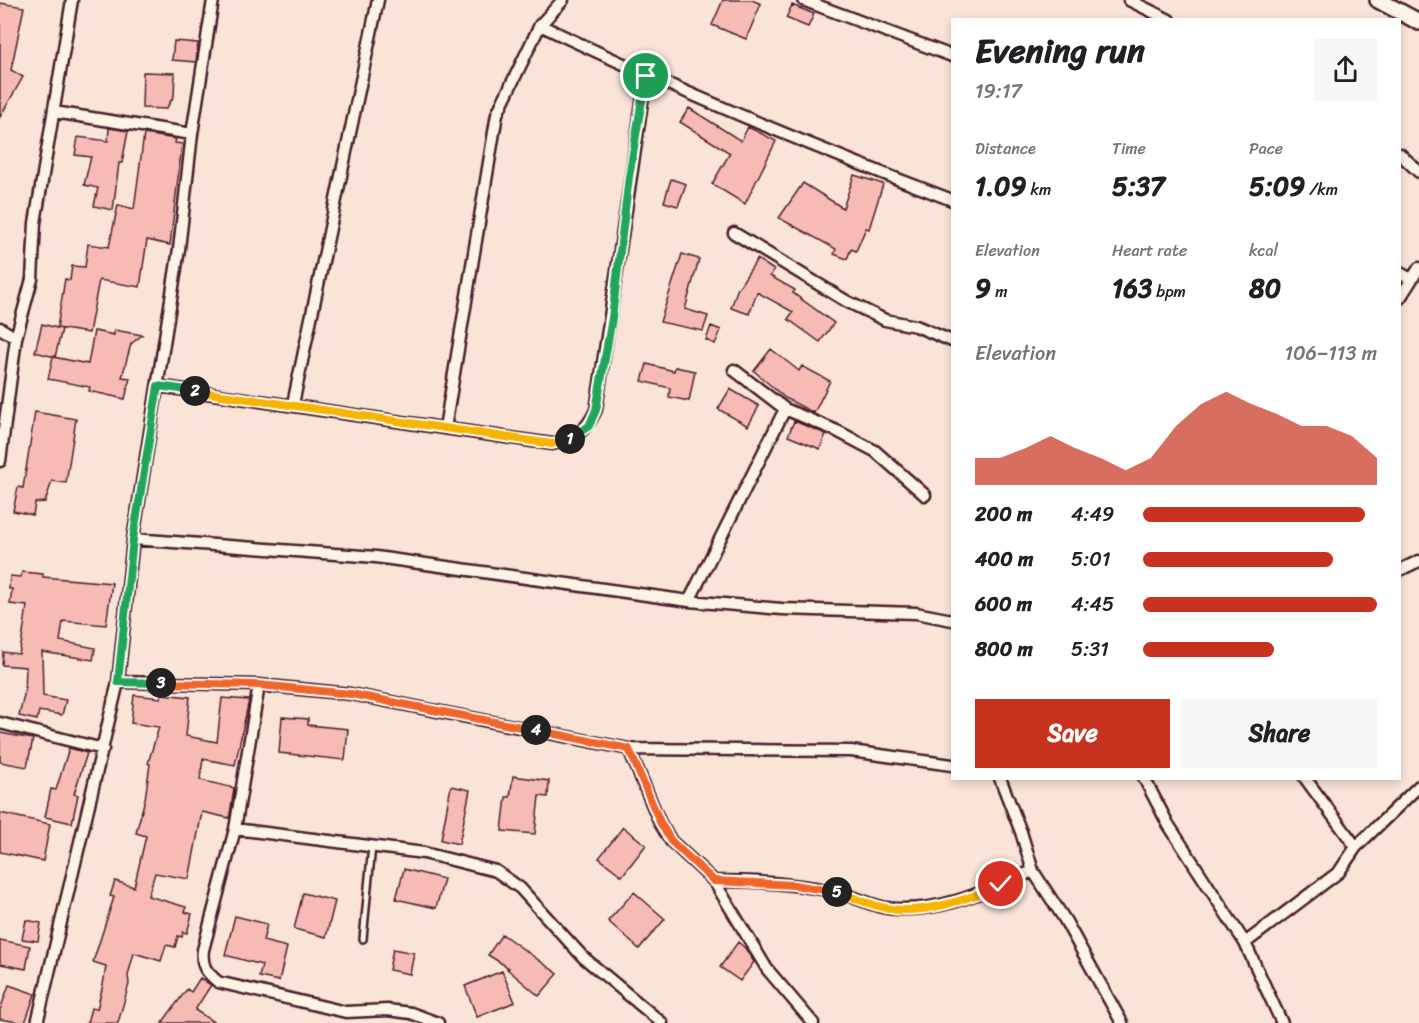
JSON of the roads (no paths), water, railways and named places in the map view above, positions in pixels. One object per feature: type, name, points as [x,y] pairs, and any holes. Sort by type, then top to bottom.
[{"type":"street","points":[[0,461],[16,338],[32,279],[35,223],[70,0]]},
{"type":"street","points":[[37,1023],[118,682],[133,539],[179,249],[192,134],[213,0]]},
{"type":"street","points":[[293,404],[378,0]]},
{"type":"street","points":[[445,428],[494,129],[502,103],[540,25],[563,0]]},
{"type":"street","points":[[803,0],[951,56]]},
{"type":"street","points":[[1129,0],[1165,18]]},
{"type":"street","points":[[1378,0],[1419,22]]},
{"type":"street","points":[[540,25],[646,76],[863,166],[951,200]]},
{"type":"street","points":[[158,386],[293,404],[552,444],[564,442],[589,426],[596,410],[612,318],[629,177],[646,76]]},
{"type":"street","points":[[54,112],[192,134]]},
{"type":"street","points":[[1401,155],[1419,172]]},
{"type":"street","points":[[734,233],[846,302],[885,320],[916,326],[951,341]]},
{"type":"street","points":[[1401,296],[1419,268]]},
{"type":"street","points":[[1401,274],[1412,279]]},
{"type":"street","points":[[0,328],[16,338]]},
{"type":"street","points":[[734,370],[785,409],[837,431],[875,451],[925,495]]},
{"type":"street","points":[[689,601],[785,409]]},
{"type":"street","points":[[133,539],[376,557],[689,601],[782,609],[916,614],[951,620]]},
{"type":"street","points":[[1401,570],[1419,561]]},
{"type":"street","points":[[118,682],[259,685],[351,694],[629,749],[851,752],[951,765]]},
{"type":"street","points":[[259,685],[236,829],[203,950],[202,962],[207,972],[218,982],[310,1005],[346,1012],[387,1010],[411,1013],[438,1023]]},
{"type":"street","points":[[0,723],[103,749]]},
{"type":"street","points":[[629,749],[660,822],[671,841],[714,881],[767,969],[813,1023]]},
{"type":"street","points":[[1001,780],[1025,842],[1033,871],[1065,920],[1122,1023]]},
{"type":"street","points":[[1145,780],[1168,824],[1245,943],[1282,1023]]},
{"type":"street","points":[[1306,780],[1356,847]]},
{"type":"street","points":[[1245,943],[1339,872],[1356,847],[1419,786]]},
{"type":"street","points":[[236,829],[423,853],[496,871],[520,888],[583,957],[659,1022]]},
{"type":"street","points":[[714,881],[794,885],[838,892],[887,909],[899,910],[958,902],[1033,871]]},
{"type":"lane","points":[[363,939],[372,846]]}]
